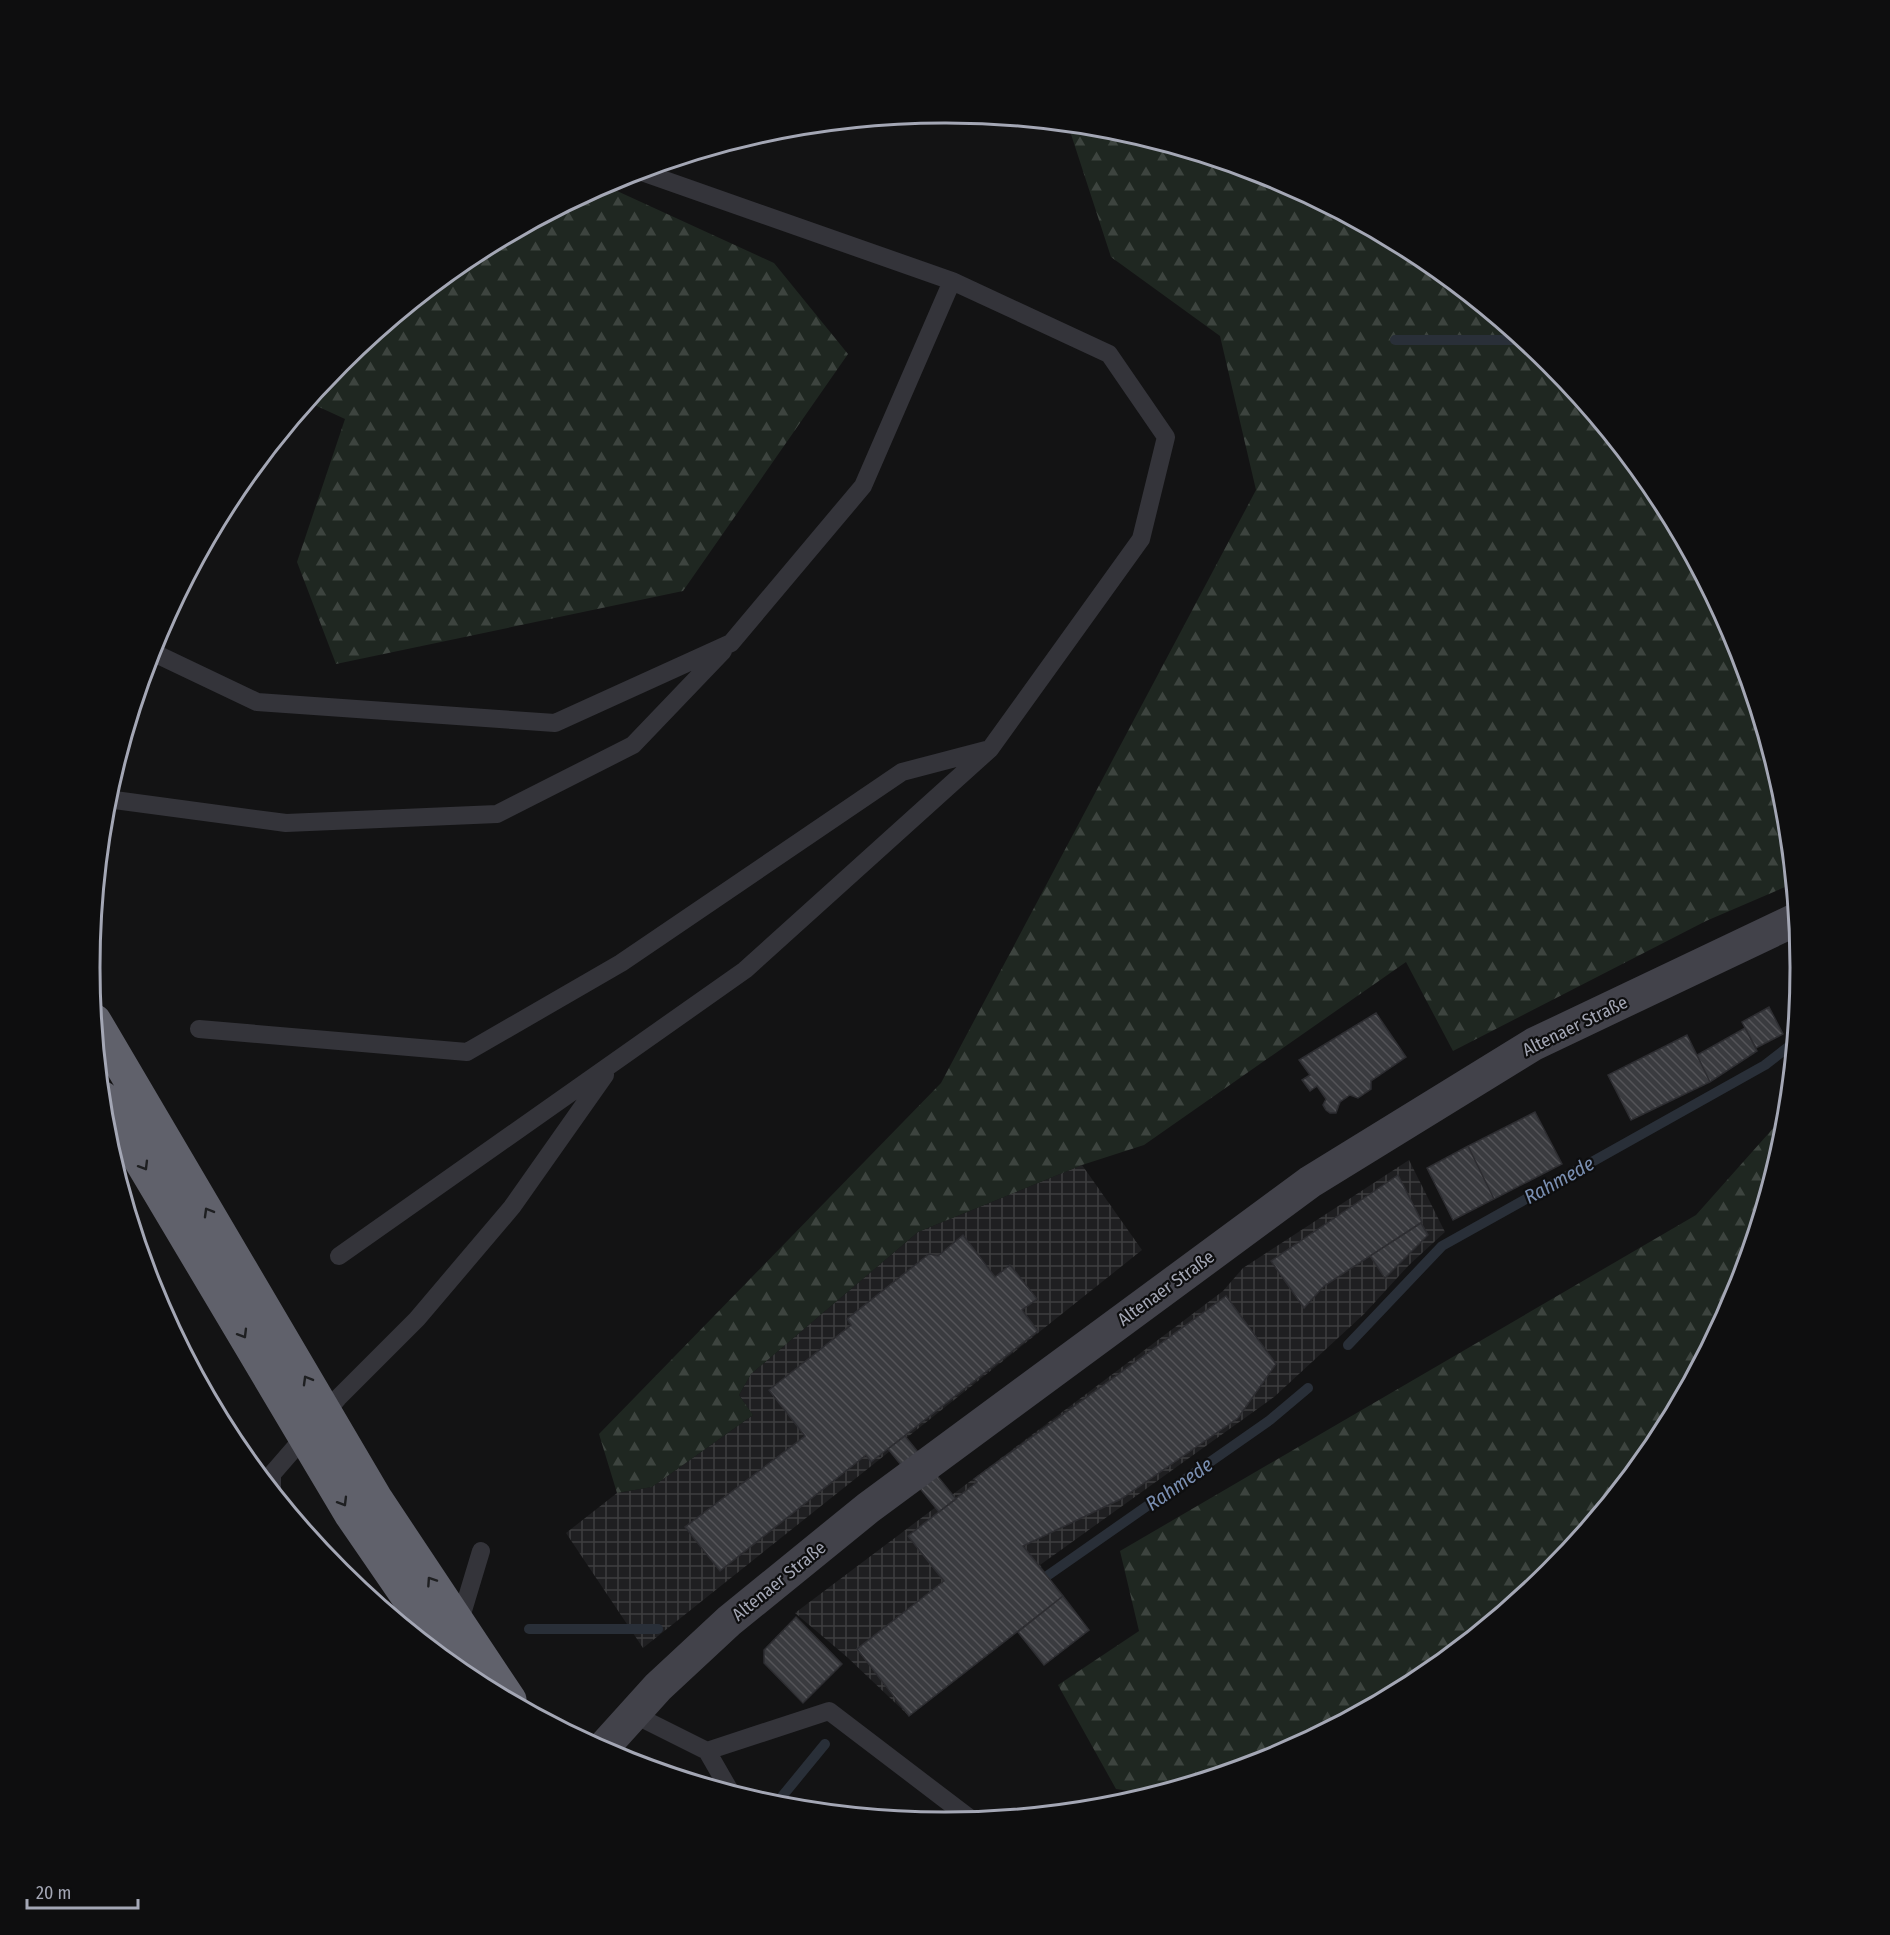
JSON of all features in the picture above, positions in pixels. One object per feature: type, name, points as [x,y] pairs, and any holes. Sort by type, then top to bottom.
[{"type":"highway","points":[[103,1035],[377,1500],[500,1685]]},
{"type":"highway","points":[[115,1117],[351,1515],[439,1643]]},
{"type":"main road","name":"Altenaer Straße","points":[[608,1742],[633,1714],[729,1621],[868,1508],[1310,1182],[1534,1044],[1788,923]]},
{"type":"lane","points":[[339,1256],[746,970],[990,749],[1141,539],[1166,437],[1109,354],[952,281],[653,176]]},
{"type":"lane","points":[[118,800],[286,823],[496,814],[633,745],[731,644],[863,486],[952,281]]},
{"type":"lane","points":[[161,655],[257,702],[555,723],[731,644]]},
{"type":"lane","points":[[199,1029],[467,1052],[621,963],[902,772],[990,749]]},
{"type":"lane","points":[[272,1478],[272,1474],[338,1398],[417,1319],[512,1207],[613,1064]]},
{"type":"lane","points":[[451,1651],[481,1551]]},
{"type":"lane","points":[[706,1751],[829,1711],[961,1811]]},
{"type":"lane","points":[[633,1714],[706,1751],[725,1783]]},
{"type":"shaded area","points":[[1409,1160],[1445,1232],[1409,1265],[1364,1314],[1274,1397],[1040,1565],[1063,1596],[909,1716],[847,1657],[795,1613],[1223,1291],[1243,1268]]},
{"type":"shaded area","points":[[1082,1165],[1142,1250],[643,1648],[566,1533],[617,1493],[652,1487],[753,1415],[739,1395],[751,1374],[918,1232]]},
{"type":"green space","points":[[1070,133],[1164,152],[1216,168],[1268,187],[1319,210],[1414,265],[1502,333],[1542,370],[1615,453],[1647,498],[1676,545],[1702,594],[1745,696],[1761,749],[1773,803],[1785,887],[1706,921],[1453,1051],[1406,962],[1144,1145],[1082,1165],[918,1232],[751,1374],[739,1395],[753,1415],[652,1487],[617,1493],[599,1434],[941,1083],[1256,490],[1220,336],[1111,257]]},
{"type":"green space","points":[[615,190],[774,263],[848,354],[683,591],[336,664],[297,562],[345,419],[315,405],[348,370],[388,333],[476,265],[571,210]]},
{"type":"green space","points":[[1774,1128],[1761,1186],[1745,1239],[1702,1341],[1647,1437],[1615,1482],[1542,1565],[1502,1602],[1414,1670],[1319,1725],[1268,1748],[1216,1767],[1130,1791],[1116,1789],[1058,1685],[1139,1631],[1120,1551],[1696,1215]]},
{"type":"building","points":[[1769,1007],[1783,1034],[1756,1048],[1742,1022]]},
{"type":"building","points":[[1376,1013],[1406,1057],[1371,1081],[1371,1089],[1358,1098],[1350,1095],[1340,1102],[1336,1113],[1330,1113],[1323,1105],[1326,1099],[1317,1086],[1310,1091],[1302,1080],[1310,1075],[1299,1060]]},
{"type":"building","points":[[1745,1028],[1757,1051],[1710,1082],[1697,1055]]},
{"type":"building","points":[[1687,1035],[1710,1082],[1631,1120],[1608,1075]]},
{"type":"building","points":[[1535,1112],[1562,1164],[1494,1199],[1468,1146]]},
{"type":"building","points":[[1468,1146],[1494,1199],[1453,1220],[1427,1168]]},
{"type":"building","points":[[1398,1175],[1422,1222],[1324,1286],[1304,1308],[1271,1261]]},
{"type":"building","points":[[1421,1223],[1428,1235],[1385,1278],[1370,1256]]},
{"type":"building","points":[[963,1235],[995,1277],[1010,1265],[1037,1299],[1022,1310],[1038,1331],[871,1462],[866,1455],[720,1571],[685,1527],[805,1436],[769,1390],[851,1325],[847,1319],[929,1254],[938,1256]]},
{"type":"building","points":[[1226,1296],[1276,1364],[1238,1418],[1121,1499],[1023,1546],[1063,1596],[909,1716],[857,1649],[944,1581],[908,1536],[977,1482],[974,1479]]},
{"type":"building","points":[[905,1436],[956,1499],[939,1512],[888,1449]]},
{"type":"building","points":[[1063,1596],[1089,1630],[1044,1665],[1018,1632]]},
{"type":"building","points":[[796,1617],[842,1664],[803,1703],[764,1663],[764,1650]]},
{"type":"waterway","points":[[1395,340],[1510,340]]},
{"type":"waterway","name":"Rahmede","points":[[1348,1345],[1442,1246],[1765,1065],[1785,1049]]},
{"type":"waterway","name":"Rahmede","points":[[1047,1576],[1270,1420],[1308,1388]]},
{"type":"waterway","points":[[529,1629],[658,1629]]},
{"type":"waterway","name":"Rahmede","points":[[782,1796],[825,1744]]}]
